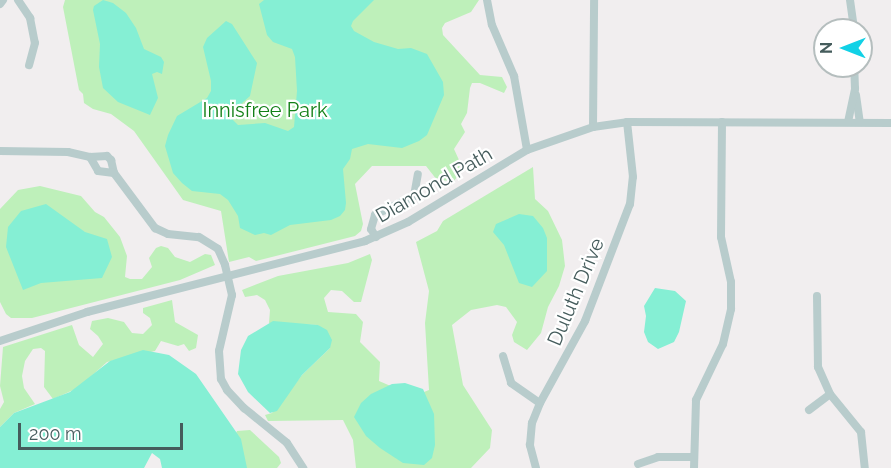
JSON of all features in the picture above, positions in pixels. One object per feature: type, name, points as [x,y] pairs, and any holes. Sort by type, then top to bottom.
[{"type":"street","points":[[0,4],[3,0]]},
{"type":"street","points":[[18,0],[30,18],[35,43],[29,65]]},
{"type":"street","points":[[487,0],[492,25],[514,76],[527,150]]},
{"type":"street","points":[[593,127],[594,0]]},
{"type":"street","points":[[850,0],[852,18]]},
{"type":"street","points":[[855,78],[860,123]]},
{"type":"street","points":[[849,122],[855,89]]},
{"type":"street","name":"Diamond Path","points":[[0,340],[87,312],[336,250],[376,237],[408,222],[527,150],[593,127],[627,122],[891,123]]},
{"type":"street","name":"Duluth Drive","points":[[536,468],[530,445],[532,423],[540,403],[585,321],[630,204],[633,177],[627,122]]},
{"type":"street","points":[[694,468],[696,400],[723,344],[731,309],[730,282],[721,237],[722,122]]},
{"type":"street","points":[[0,152],[68,152],[90,157],[107,156],[111,160],[114,173],[155,228],[169,235],[199,237],[213,244],[223,258],[232,299],[218,359],[221,379],[227,390],[244,408],[287,443],[303,468]]},
{"type":"street","points":[[90,157],[98,171],[114,173]]},
{"type":"street","points":[[376,237],[371,229],[375,215],[414,196],[418,174]]},
{"type":"street","points":[[817,296],[818,367],[830,394],[861,432],[865,468]]},
{"type":"street","points":[[503,356],[511,383],[540,403]]},
{"type":"street","points":[[809,410],[830,394]]},
{"type":"street","points":[[638,464],[658,457],[693,457]]},
{"type":"green space","name":"Innisfree Park","points":[[65,0],[479,0],[471,12],[445,23],[442,28],[443,35],[480,75],[502,77],[507,87],[504,93],[480,83],[472,83],[467,113],[461,124],[465,132],[454,149],[459,160],[460,173],[454,181],[437,180],[426,166],[372,166],[355,184],[363,224],[361,231],[355,236],[256,261],[249,257],[229,262],[221,211],[183,200],[134,131],[111,114],[93,109],[84,103],[83,94],[79,90],[63,7]]},
{"type":"green space","points":[[533,167],[535,199],[548,211],[562,240],[565,266],[559,286],[548,307],[541,333],[527,350],[514,342],[512,335],[517,322],[506,307],[497,305],[471,310],[452,325],[463,385],[492,430],[490,448],[471,468],[356,468],[353,440],[343,420],[268,421],[265,415],[272,413],[302,375],[330,348],[318,325],[269,323],[270,310],[265,300],[257,295],[245,297],[242,290],[278,276],[348,263],[370,254],[372,260],[361,302],[354,302],[342,291],[331,290],[324,298],[328,312],[356,314],[363,322],[360,342],[380,362],[379,381],[414,396],[429,390],[425,323],[429,291],[416,242],[437,231],[443,221]]},
{"type":"green space","points":[[40,186],[81,196],[95,212],[104,217],[120,237],[127,256],[125,277],[142,279],[152,267],[149,258],[156,248],[161,246],[168,248],[175,257],[190,262],[205,254],[211,255],[215,265],[180,280],[32,318],[11,318],[6,314],[0,302],[0,209],[18,190]]},
{"type":"green space","points":[[172,300],[175,322],[198,335],[196,348],[189,351],[184,344],[178,346],[161,341],[155,351],[107,362],[78,388],[53,399],[44,387],[45,351],[41,348],[33,349],[25,361],[22,376],[24,388],[35,404],[14,413],[0,427],[0,409],[4,402],[0,386],[3,347],[72,325],[79,345],[93,357],[103,344],[90,329],[92,321],[108,318],[124,322],[132,333],[143,334],[152,325],[150,318],[143,313],[143,308]]},
{"type":"green space","points":[[250,430],[279,457],[281,463],[277,468],[218,468],[237,431]]},
{"type":"shaded area","points":[[103,0],[113,3],[126,13],[136,28],[144,49],[161,57],[164,62],[162,74],[157,72],[152,74],[158,98],[150,115],[118,102],[103,88],[99,67],[100,44],[93,10],[94,6]]},
{"type":"shaded area","points":[[264,0],[374,0],[353,21],[351,26],[354,31],[374,42],[398,49],[411,48],[427,54],[443,82],[444,95],[427,135],[419,141],[402,148],[368,144],[352,149],[350,159],[343,169],[346,203],[345,210],[340,216],[331,220],[290,225],[271,235],[264,233],[255,235],[240,228],[238,216],[228,200],[220,194],[192,191],[182,183],[173,173],[165,146],[177,116],[207,98],[211,91],[203,47],[207,38],[226,21],[232,24],[257,63],[250,96],[233,111],[231,118],[238,125],[265,123],[288,131],[294,127],[297,91],[295,57],[292,49],[273,42],[267,35],[259,4]]},
{"type":"shaded area","points":[[46,204],[85,232],[107,239],[112,257],[102,278],[41,283],[23,290],[6,247],[8,227],[21,211]]},
{"type":"shaded area","points":[[519,214],[533,216],[543,228],[547,238],[547,271],[532,287],[519,283],[504,245],[493,232],[496,224]]},
{"type":"shaded area","points":[[655,288],[675,291],[686,301],[679,332],[674,342],[658,349],[648,342],[644,332],[646,316],[644,306]]},
{"type":"shaded area","points":[[273,321],[318,325],[327,330],[332,340],[330,348],[302,375],[277,411],[270,413],[248,392],[238,374],[241,350],[248,336]]},
{"type":"shaded area","points":[[143,350],[169,355],[196,374],[241,439],[247,468],[162,468],[160,459],[152,453],[144,468],[0,468],[0,427],[14,413],[70,392],[110,361]]},
{"type":"shaded area","points":[[405,383],[423,389],[434,414],[435,445],[432,458],[424,465],[403,463],[380,448],[366,436],[354,417],[361,403],[371,394],[392,384]]}]
